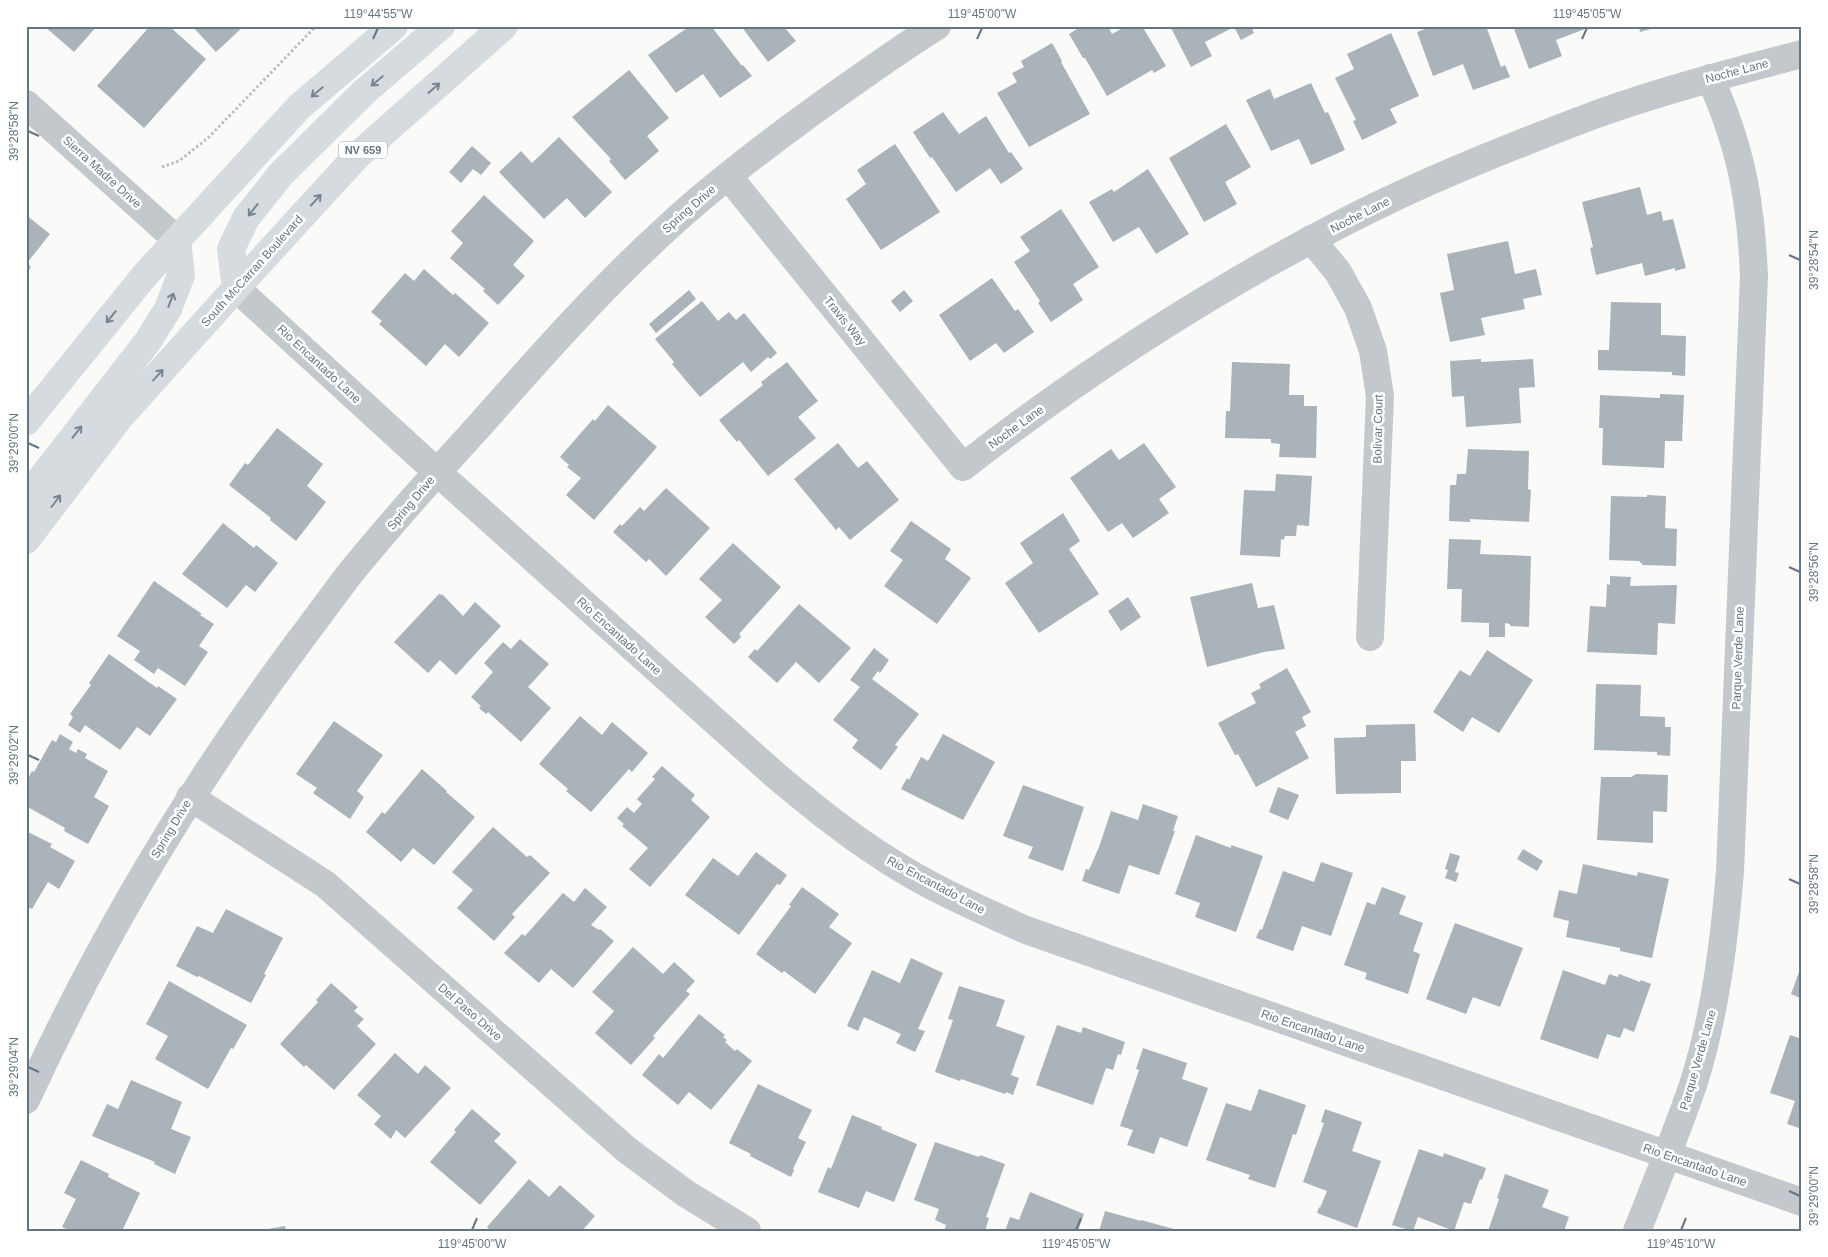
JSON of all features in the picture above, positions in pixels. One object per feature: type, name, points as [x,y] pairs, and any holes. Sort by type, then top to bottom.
[{"type":"main road","points":[[26,422],[145,275],[299,107],[394,26]]},
{"type":"main road","points":[[236,288],[231,249],[246,218],[281,174],[363,93],[441,26]]},
{"type":"main road","name":"South McCarran Boulevard","points":[[26,540],[120,417],[357,156],[504,26]]},
{"type":"main road","points":[[26,498],[148,341],[168,309],[181,275],[178,240]]},
{"type":"street","name":"Spring Drive","points":[[26,1100],[55,1038],[119,916],[190,797],[259,695],[347,578],[436,472],[593,299],[668,227],[728,176],[799,122],[899,50],[937,26]]},
{"type":"street","name":"Noche Lane","points":[[963,467],[1100,366],[1202,300],[1311,239],[1382,203],[1494,153],[1599,113],[1710,78],[1802,54]]},
{"type":"street","name":"Parque Verde Lane","points":[[1637,1231],[1668,1155],[1693,1083],[1713,1006],[1726,924],[1730,871],[1754,286],[1749,213],[1737,154],[1718,95],[1710,78]]},
{"type":"street","name":"Sierra Madre Drive","points":[[26,104],[178,240]]},
{"type":"street","name":"Travis Way","points":[[728,176],[963,467]]},
{"type":"street","name":"Bolivar Court","points":[[1311,239],[1338,272],[1358,308],[1375,360],[1380,396],[1370,638]]},
{"type":"street","name":"Rio Encantado Lane","points":[[236,288],[436,472],[774,774],[819,812],[884,858],[956,899],[1026,930],[1802,1202]]},
{"type":"street","name":"Del Paso Drive","points":[[190,797],[325,884],[627,1150],[684,1193],[747,1231]]},
{"type":"path","points":[[162,167],[179,161],[208,138],[316,26]]},
{"type":"building","points":[[44,26],[97,26],[74,52]]},
{"type":"building","points":[[150,26],[169,26],[206,59],[144,128],[97,86]]},
{"type":"building","points":[[192,26],[244,26],[216,52]]},
{"type":"building","points":[[690,26],[711,26],[752,76],[720,98],[703,74],[676,93],[648,55]]},
{"type":"building","points":[[741,26],[787,26],[785,28],[796,41],[768,62]]},
{"type":"building","points":[[1082,26],[1108,26],[1112,34],[1126,26],[1142,26],[1166,66],[1154,73],[1152,70],[1107,96],[1069,34]]},
{"type":"building","points":[[1170,26],[1251,26],[1254,33],[1241,40],[1234,27],[1205,42],[1212,56],[1191,67]]},
{"type":"building","points":[[1433,26],[1486,26],[1501,67],[1505,65],[1510,77],[1473,90],[1463,64],[1433,76],[1417,32]]},
{"type":"building","points":[[1513,26],[1584,26],[1585,29],[1556,40],[1562,56],[1529,69]]},
{"type":"building","points":[[1639,26],[1658,26],[1658,27],[1640,32]]},
{"type":"building","points":[[1391,33],[1419,96],[1390,109],[1397,123],[1362,140],[1353,121],[1356,120],[1335,78],[1354,69],[1347,54]]},
{"type":"building","points":[[1052,43],[1090,114],[1029,147],[997,93],[1017,82],[1012,73],[1024,67],[1021,61]]},
{"type":"building","points":[[629,70],[669,118],[647,136],[659,151],[625,180],[609,161],[611,159],[572,117]]},
{"type":"building","points":[[1311,83],[1325,113],[1328,112],[1345,150],[1311,165],[1299,139],[1271,151],[1246,100],[1270,89],[1274,99]]},
{"type":"building","points":[[943,112],[959,134],[986,116],[1009,153],[1011,152],[1023,169],[1001,184],[990,168],[956,192],[913,132]]},
{"type":"building","points":[[1226,124],[1251,167],[1225,182],[1237,204],[1204,222],[1169,158]]},
{"type":"building","points":[[559,137],[612,192],[585,218],[567,198],[544,219],[499,172],[521,151],[532,163]]},
{"type":"building","points":[[895,144],[940,212],[881,250],[846,199],[866,184],[857,170]]},
{"type":"building","points":[[472,146],[491,163],[481,175],[473,169],[461,183],[449,172]]},
{"type":"building","points":[[1148,169],[1189,234],[1156,254],[1139,227],[1113,242],[1089,202],[1112,189],[1114,192]]},
{"type":"building","points":[[1640,187],[1647,215],[1661,211],[1663,221],[1673,219],[1686,268],[1675,271],[1675,268],[1645,276],[1642,263],[1596,275],[1590,248],[1593,247],[1582,202]]},
{"type":"building","points":[[484,195],[534,241],[513,265],[525,276],[498,305],[483,291],[485,289],[450,258],[463,243],[451,231]]},
{"type":"building","points":[[1061,209],[1099,267],[1073,284],[1083,300],[1051,322],[1038,303],[1040,301],[1014,262],[1030,251],[1020,237]]},
{"type":"building","points":[[26,215],[50,234],[27,263],[31,267],[29,270],[26,268]]},
{"type":"building","points":[[1508,241],[1515,274],[1536,269],[1542,295],[1523,299],[1525,309],[1481,318],[1485,335],[1450,342],[1440,293],[1454,290],[1447,254]]},
{"type":"building","points":[[424,269],[489,323],[459,357],[445,344],[426,366],[379,324],[382,321],[371,312],[405,273],[414,281]]},
{"type":"building","points":[[992,278],[1015,311],[1018,309],[1034,332],[1004,353],[996,343],[970,361],[939,315]]},
{"type":"building","points":[[689,290],[696,299],[656,333],[649,324]]},
{"type":"building","points":[[904,290],[913,301],[900,312],[891,301]]},
{"type":"building","points":[[702,301],[718,321],[729,312],[736,320],[744,313],[777,353],[770,359],[768,357],[751,372],[743,362],[700,397],[672,364],[674,362],[655,339]]},
{"type":"building","points":[[1611,302],[1661,303],[1661,335],[1686,336],[1685,376],[1672,375],[1672,372],[1598,370],[1598,350],[1609,350]]},
{"type":"building","points":[[1481,359],[1481,362],[1533,359],[1535,387],[1519,388],[1521,423],[1466,427],[1464,396],[1452,397],[1450,361]]},
{"type":"building","points":[[787,362],[818,401],[798,417],[816,438],[768,476],[739,440],[737,442],[719,420],[763,385],[761,382]]},
{"type":"building","points":[[1232,362],[1290,364],[1289,395],[1304,395],[1304,406],[1317,406],[1316,458],[1279,457],[1280,444],[1271,443],[1271,439],[1225,438],[1226,411],[1230,411]]},
{"type":"building","points":[[1660,394],[1684,395],[1682,441],[1665,441],[1664,468],[1602,465],[1603,428],[1599,428],[1600,395],[1660,398]]},
{"type":"building","points":[[608,405],[657,447],[594,520],[566,495],[581,478],[567,467],[569,465],[560,457],[593,419],[595,421]]},
{"type":"building","points":[[277,428],[323,464],[307,486],[326,502],[296,541],[270,520],[271,518],[229,485],[245,463],[248,465]]},
{"type":"building","points":[[838,443],[858,468],[867,461],[899,500],[850,540],[839,527],[836,530],[794,479]]},
{"type":"building","points":[[1144,443],[1176,487],[1159,499],[1169,513],[1133,538],[1122,523],[1108,532],[1070,478],[1111,449],[1119,460]]},
{"type":"building","points":[[1468,449],[1529,451],[1528,489],[1531,490],[1529,522],[1470,519],[1470,522],[1449,521],[1450,485],[1456,485],[1457,474],[1466,474]]},
{"type":"building","points":[[1276,474],[1312,476],[1309,526],[1297,525],[1296,536],[1285,536],[1284,540],[1281,539],[1280,557],[1240,555],[1244,490],[1275,491]]},
{"type":"building","points":[[666,488],[710,528],[666,576],[649,559],[646,562],[613,532],[620,524],[622,526],[640,507],[644,511]]},
{"type":"building","points":[[1647,495],[1666,496],[1665,528],[1677,529],[1676,566],[1643,565],[1639,561],[1609,560],[1611,496],[1647,497]]},
{"type":"building","points":[[1063,513],[1080,541],[1069,549],[1099,594],[1039,633],[1005,583],[1033,563],[1020,543]]},
{"type":"building","points":[[911,521],[951,549],[945,559],[971,578],[937,624],[884,586],[903,560],[890,551]]},
{"type":"building","points":[[223,523],[254,548],[256,545],[278,563],[255,592],[246,585],[227,608],[182,574]]},
{"type":"building","points":[[1449,539],[1481,540],[1480,554],[1531,556],[1529,627],[1510,626],[1510,624],[1505,623],[1505,637],[1489,637],[1489,623],[1461,622],[1462,589],[1447,589]]},
{"type":"building","points":[[733,543],[781,587],[739,634],[741,637],[734,644],[705,617],[722,600],[699,579]]},
{"type":"building","points":[[1610,576],[1631,577],[1630,586],[1677,585],[1675,624],[1658,623],[1657,655],[1587,652],[1590,606],[1606,607],[1607,584],[1610,585]]},
{"type":"building","points":[[154,581],[214,624],[199,646],[208,652],[185,686],[158,668],[154,674],[134,660],[140,651],[117,636]]},
{"type":"building","points":[[1252,583],[1258,608],[1274,605],[1285,649],[1264,652],[1207,667],[1190,597]]},
{"type":"building","points":[[439,594],[443,595],[463,616],[475,602],[501,626],[456,675],[440,660],[428,673],[394,642]]},
{"type":"building","points":[[1128,597],[1141,617],[1121,631],[1108,611]]},
{"type":"building","points":[[799,604],[851,648],[819,683],[796,662],[777,683],[748,657],[755,649],[757,651]]},
{"type":"building","points":[[520,639],[549,664],[528,687],[551,708],[521,742],[488,712],[486,714],[479,708],[481,706],[471,697],[493,672],[484,663],[503,642],[511,649]]},
{"type":"building","points":[[874,648],[889,660],[880,673],[878,671],[872,679],[919,714],[895,745],[898,747],[881,770],[852,748],[858,740],[833,720],[860,687],[850,680]]},
{"type":"building","points":[[1487,650],[1533,680],[1499,733],[1472,717],[1463,732],[1433,712],[1460,670],[1470,676]]},
{"type":"building","points":[[109,654],[157,688],[158,686],[177,699],[150,736],[137,727],[120,750],[85,725],[80,733],[68,725],[73,717],[70,714],[91,685],[89,683]]},
{"type":"building","points":[[1287,668],[1311,712],[1302,717],[1306,726],[1295,732],[1309,758],[1256,787],[1238,754],[1235,755],[1218,723],[1256,703],[1251,693],[1261,688],[1259,684]]},
{"type":"building","points":[[1596,684],[1641,685],[1640,716],[1665,717],[1665,727],[1671,727],[1670,756],[1657,755],[1657,752],[1594,750]]},
{"type":"building","points":[[580,716],[602,735],[612,722],[648,753],[632,772],[629,769],[591,812],[566,791],[568,789],[539,764]]},
{"type":"building","points":[[334,721],[383,755],[357,791],[364,797],[350,819],[313,793],[317,788],[296,774]]},
{"type":"building","points":[[1415,724],[1416,761],[1401,761],[1401,793],[1336,794],[1334,738],[1366,737],[1366,725]]},
{"type":"building","points":[[60,734],[73,742],[69,749],[76,753],[78,749],[87,754],[85,758],[108,771],[94,797],[109,806],[88,844],[64,831],[65,828],[26,806],[26,782],[32,771],[34,772],[52,740],[56,742]]},
{"type":"building","points":[[943,734],[995,762],[963,820],[901,789],[907,778],[909,780],[921,757],[928,761]]},
{"type":"building","points":[[662,766],[695,795],[691,800],[710,817],[650,887],[629,869],[648,848],[622,826],[624,824],[617,818],[627,807],[634,813],[642,804],[637,799],[655,779],[652,777]]},
{"type":"building","points":[[422,769],[475,817],[434,865],[413,848],[401,862],[366,832],[382,812],[385,814]]},
{"type":"building","points":[[1636,774],[1668,775],[1667,812],[1653,811],[1653,843],[1597,840],[1601,777],[1631,777]]},
{"type":"building","points":[[1023,785],[1084,807],[1063,871],[1028,858],[1033,847],[1003,836]]},
{"type":"building","points":[[1278,787],[1299,795],[1288,820],[1269,812]]},
{"type":"building","points":[[1143,804],[1178,816],[1173,831],[1175,831],[1159,875],[1129,865],[1119,894],[1082,881],[1086,869],[1089,870],[1099,847],[1111,811],[1138,820]]},
{"type":"building","points":[[493,827],[527,857],[530,855],[550,873],[512,914],[515,917],[494,941],[457,908],[473,890],[452,872]]},
{"type":"building","points":[[26,831],[52,844],[50,847],[75,861],[59,889],[48,882],[32,909],[26,906]]},
{"type":"building","points":[[1196,835],[1231,848],[1231,845],[1263,856],[1236,932],[1195,917],[1200,903],[1175,894]]},
{"type":"building","points":[[1523,849],[1543,861],[1537,871],[1517,859]]},
{"type":"building","points":[[756,852],[787,875],[780,885],[777,884],[739,935],[685,895],[713,858],[738,876]]},
{"type":"building","points":[[1450,853],[1460,856],[1455,872],[1459,873],[1456,882],[1445,878],[1448,870],[1445,869]]},
{"type":"building","points":[[1321,862],[1353,873],[1331,936],[1302,926],[1293,951],[1256,938],[1260,929],[1262,930],[1283,871],[1314,882]]},
{"type":"building","points":[[1583,864],[1637,876],[1638,872],[1669,879],[1652,958],[1620,951],[1620,948],[1566,937],[1569,921],[1553,917],[1559,890],[1577,894]]},
{"type":"building","points":[[802,887],[839,914],[829,927],[852,943],[815,994],[784,971],[782,973],[756,954],[791,906],[789,905]]},
{"type":"building","points":[[1382,887],[1406,896],[1399,914],[1423,923],[1413,951],[1420,954],[1408,994],[1365,979],[1367,973],[1344,965],[1367,902],[1375,905]]},
{"type":"building","points":[[585,888],[607,907],[591,925],[600,929],[614,941],[573,988],[551,969],[539,983],[504,953],[522,934],[525,936],[563,893],[574,902]]},
{"type":"building","points":[[226,909],[283,938],[251,1003],[176,966],[197,926],[213,933]]},
{"type":"building","points":[[1455,923],[1523,948],[1500,1007],[1473,997],[1466,1014],[1426,999]]},
{"type":"building","points":[[633,947],[663,974],[674,962],[695,981],[686,991],[690,994],[653,1036],[655,1038],[631,1065],[595,1033],[614,1011],[592,992]]},
{"type":"building","points":[[911,958],[943,973],[918,1029],[925,1031],[915,1052],[896,1043],[901,1034],[864,1017],[858,1031],[847,1026],[872,970],[900,983]]},
{"type":"building","points":[[1802,964],[1802,995],[1800,998],[1791,994]]},
{"type":"building","points":[[1563,970],[1605,985],[1609,974],[1618,977],[1619,974],[1651,984],[1634,1032],[1624,1028],[1620,1038],[1607,1034],[1598,1059],[1540,1039]]},
{"type":"building","points":[[169,981],[247,1025],[233,1049],[231,1048],[208,1089],[155,1059],[168,1036],[146,1024]]},
{"type":"building","points":[[331,983],[358,1007],[354,1011],[364,1019],[357,1026],[376,1044],[334,1090],[306,1065],[304,1067],[280,1044],[318,1002],[316,1000]]},
{"type":"building","points":[[959,986],[1005,1000],[996,1026],[1025,1036],[1011,1075],[1019,1078],[1013,1095],[961,1079],[960,1081],[935,1072],[953,1020],[948,1019]]},
{"type":"building","points":[[699,1014],[725,1035],[723,1037],[727,1040],[725,1042],[735,1051],[737,1049],[752,1061],[711,1110],[689,1092],[678,1105],[642,1075],[659,1054],[663,1058]]},
{"type":"building","points":[[1057,1025],[1081,1033],[1083,1027],[1125,1042],[1121,1055],[1118,1054],[1113,1070],[1106,1068],[1093,1105],[1036,1085]]},
{"type":"building","points":[[1790,1035],[1802,1039],[1802,1129],[1787,1124],[1795,1101],[1770,1093]]},
{"type":"building","points":[[1143,1048],[1187,1063],[1182,1079],[1208,1088],[1187,1147],[1160,1137],[1154,1154],[1127,1145],[1133,1130],[1120,1126],[1139,1070],[1136,1069]]},
{"type":"building","points":[[395,1053],[418,1074],[425,1065],[451,1088],[405,1138],[396,1130],[391,1139],[374,1124],[381,1116],[357,1095]]},
{"type":"building","points":[[131,1080],[182,1102],[171,1129],[191,1137],[175,1174],[154,1164],[155,1162],[92,1136],[107,1104],[118,1109]]},
{"type":"building","points":[[758,1084],[812,1110],[798,1138],[806,1142],[791,1177],[729,1143]]},
{"type":"building","points":[[1259,1089],[1306,1105],[1296,1135],[1293,1134],[1275,1188],[1248,1179],[1250,1175],[1206,1160],[1226,1103],[1251,1111]]},
{"type":"building","points":[[472,1109],[501,1134],[494,1141],[517,1162],[480,1205],[430,1162],[456,1132],[454,1130]]},
{"type":"building","points":[[1325,1109],[1362,1122],[1352,1151],[1381,1161],[1357,1228],[1317,1213],[1327,1191],[1303,1182],[1324,1123],[1321,1122]]},
{"type":"building","points":[[852,1115],[917,1144],[894,1202],[866,1191],[859,1208],[818,1192],[828,1167],[831,1169]]},
{"type":"building","points":[[935,1142],[1005,1164],[986,1217],[989,1218],[985,1231],[944,1231],[946,1225],[935,1220],[939,1209],[914,1200]]},
{"type":"building","points":[[1419,1149],[1443,1157],[1444,1153],[1486,1168],[1471,1204],[1464,1202],[1454,1231],[1418,1217],[1413,1231],[1392,1225]]},
{"type":"building","points":[[81,1160],[109,1174],[108,1177],[140,1193],[122,1231],[71,1231],[62,1227],[76,1199],[64,1193]]},
{"type":"building","points":[[1505,1174],[1549,1190],[1542,1207],[1569,1217],[1564,1231],[1488,1231]]},
{"type":"building","points":[[529,1179],[549,1197],[560,1185],[595,1216],[582,1231],[491,1231],[487,1227]]},
{"type":"building","points":[[1030,1192],[1084,1214],[1078,1231],[1005,1231],[1010,1217],[1019,1220]]},
{"type":"building","points":[[1105,1211],[1174,1229],[1173,1231],[1099,1231]]},
{"type":"building","points":[[285,1226],[286,1231],[262,1231],[262,1230]]}]
